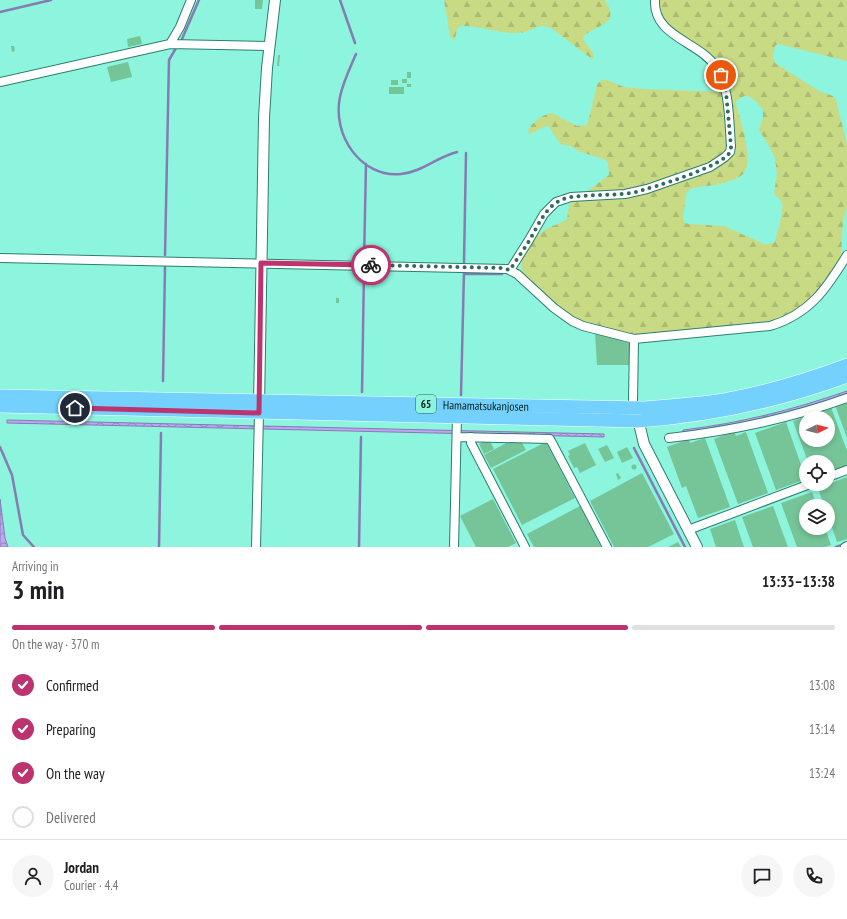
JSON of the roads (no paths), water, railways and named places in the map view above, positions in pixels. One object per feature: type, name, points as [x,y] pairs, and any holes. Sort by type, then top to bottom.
[{"type":"main road","name":"Hamamatsukanjosen","points":[[0,396],[259,417],[637,415],[740,397],[792,384],[847,365]]},
{"type":"main road","name":"Hamamatsukanjosen","points":[[0,406],[259,417],[457,421],[707,413],[754,405],[796,394],[847,376]]},
{"type":"street","points":[[170,44],[180,27],[191,0]]},
{"type":"street","points":[[256,547],[264,118],[267,68],[275,0]]},
{"type":"street","points":[[510,270],[544,214],[556,202],[571,197],[625,194],[647,189],[710,167],[730,152],[731,146],[726,92],[721,75],[704,54],[664,27],[656,14],[655,0]]},
{"type":"street","points":[[0,82],[170,44],[270,46]]},
{"type":"street","points":[[0,258],[494,268],[510,270],[517,274],[554,308],[572,321],[593,329],[634,339],[770,326],[783,322],[801,311],[817,298],[835,276],[847,255]]},
{"type":"street","points":[[634,339],[633,401],[644,444],[697,547]]},
{"type":"street","points":[[669,438],[709,433],[759,424],[801,414],[847,398]]},
{"type":"street","points":[[454,547],[457,421]]},
{"type":"street","points":[[457,436],[550,439],[607,547]]},
{"type":"street","points":[[471,437],[471,443],[521,546]]},
{"type":"street","points":[[835,474],[847,470]]},
{"type":"street","points":[[688,530],[799,488]]},
{"type":"water","points":[[847,391],[847,395],[782,416],[683,433],[683,430],[725,424],[766,415]]},
{"type":"water","points":[[7,420],[604,434],[604,437],[7,423]]},
{"type":"water","points":[[0,499],[5,538],[8,547],[0,547]]},
{"type":"waterway","points":[[0,12],[51,0]]},
{"type":"waterway","points":[[182,39],[199,0]]},
{"type":"waterway","points":[[340,0],[355,43]]},
{"type":"waterway","points":[[165,255],[169,60],[176,48]]},
{"type":"waterway","points":[[356,54],[343,86],[340,97],[339,111],[340,125],[345,139],[352,151],[362,161],[373,169],[386,173],[401,174],[409,173],[457,152]]},
{"type":"waterway","points":[[464,263],[466,153]]},
{"type":"waterway","points":[[364,261],[366,164]]},
{"type":"waterway","points":[[163,381],[165,267]]},
{"type":"waterway","points":[[362,392],[364,270]]},
{"type":"waterway","points":[[461,395],[464,271]]},
{"type":"waterway","points":[[464,274],[502,274]]},
{"type":"waterway","points":[[159,547],[161,433]]},
{"type":"waterway","points":[[359,547],[361,437]]},
{"type":"waterway","points":[[0,447],[12,475],[23,535],[34,547]]},
{"type":"waterway","points":[[634,448],[685,547]]},
{"type":"waterway","points":[[836,547],[845,544]]}]
